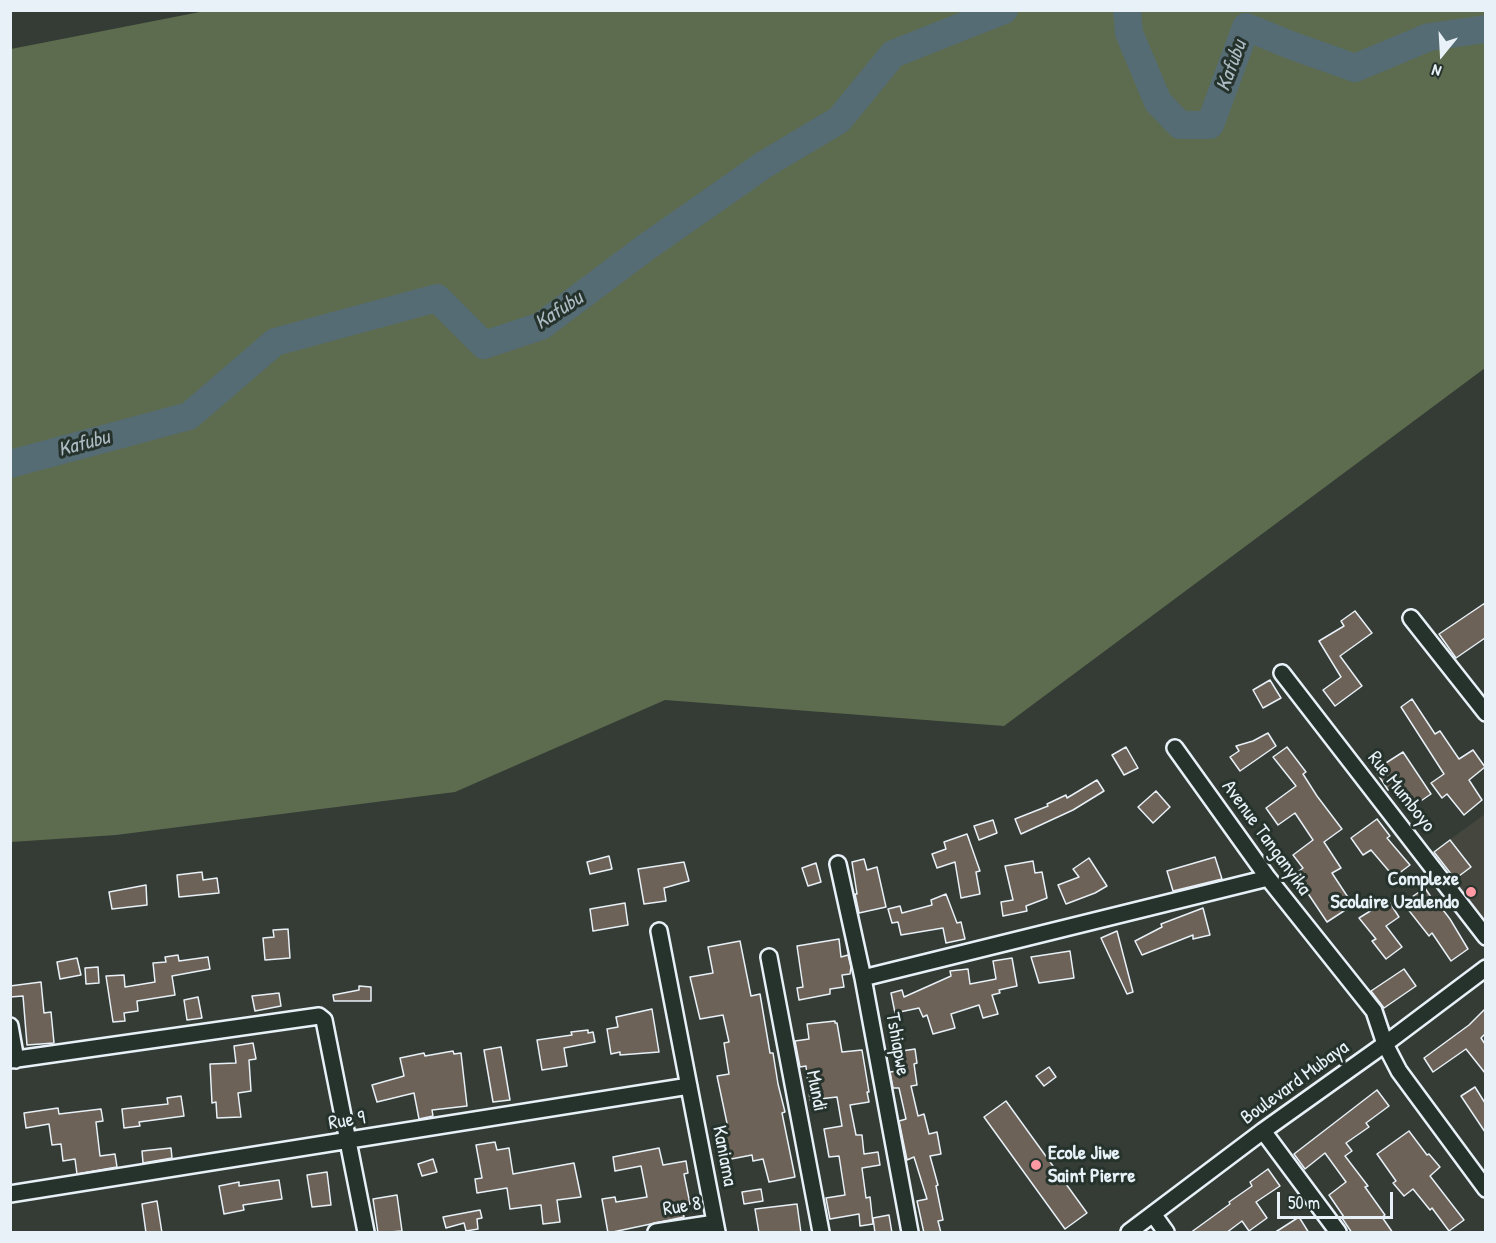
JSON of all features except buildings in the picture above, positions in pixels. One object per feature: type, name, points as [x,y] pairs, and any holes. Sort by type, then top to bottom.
[{"type":"street","points":[[1411,618],[1485,713]]},
{"type":"street","name":"Rue Mumboyo","points":[[1282,673],[1485,937]]},
{"type":"street","name":"Avenue Tanganyika","points":[[1175,748],[1268,878],[1374,1011],[1385,1044],[1399,1071],[1485,1189]]},
{"type":"street","name":"Tshiapwe","points":[[838,864],[863,978],[910,1233]]},
{"type":"street","points":[[863,978],[1268,878]]},
{"type":"street","name":"Kaniama","points":[[659,931],[716,1228]]},
{"type":"street","name":"Mundi","points":[[769,957],[821,1233]]},
{"type":"street","name":"Boulevard Mubaya","points":[[1129,1233],[1263,1131],[1385,1044],[1485,968]]},
{"type":"street","points":[[10,1026],[13,1060],[319,1016],[324,1020],[366,1233]]},
{"type":"street","name":"Rue 9","points":[[10,1194],[689,1086]]},
{"type":"street","points":[[1263,1131],[1338,1233]]},
{"type":"street","points":[[1152,1214],[1166,1233]]},
{"type":"street","name":"Rue 8","points":[[656,1233],[716,1228]]},
{"type":"shaded area","name":"Complexe Scolaire Uzalendo","points":[[1485,814],[1485,929],[1429,855]]},
{"type":"green space","points":[[210,10],[1485,11],[1485,368],[1004,726],[665,700],[455,792],[116,835],[11,842],[11,49]]},
{"type":"waterway","name":"Kafubu","points":[[10,464],[189,416],[275,342],[437,298],[484,345],[541,326],[645,248],[765,164],[839,120],[893,54],[1004,10]]},
{"type":"waterway","name":"Kafubu","points":[[1127,10],[1129,33],[1158,102],[1180,125],[1210,125],[1246,27],[1355,68],[1429,37],[1486,29]]},
{"type":"place","name":"Complexe Scolaire Uzalendo","points":[[1471,892]]},
{"type":"place","name":"Ecole Jiwe Saint Pierre","points":[[1036,1165]]}]
